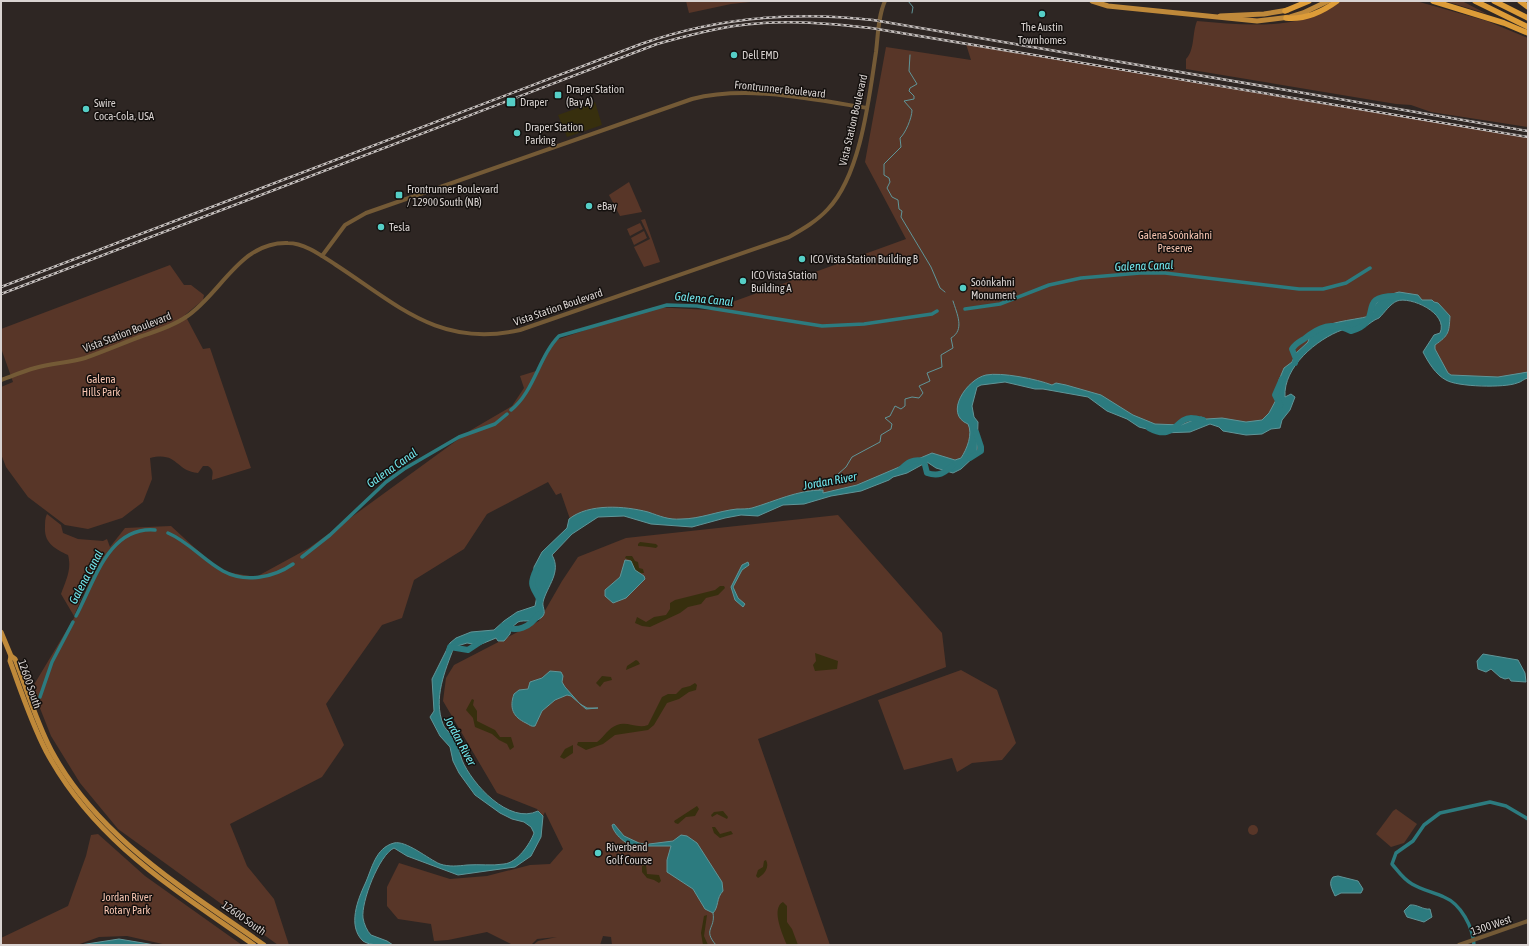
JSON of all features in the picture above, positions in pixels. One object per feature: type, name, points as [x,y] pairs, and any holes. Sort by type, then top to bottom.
[{"type":"highway","points":[[1285,11],[1309,1]]},
{"type":"highway","points":[[1286,18],[1297,18],[1311,15],[1337,1]]},
{"type":"highway","points":[[1428,1],[1504,23],[1528,33]]},
{"type":"highway","points":[[1433,1],[1454,8]]},
{"type":"highway","points":[[1475,1],[1528,26]]},
{"type":"highway","points":[[1494,1],[1528,18]]},
{"type":"highway","points":[[1520,1],[1528,7]]},
{"type":"main road","points":[[1093,1],[1108,6],[1257,21],[1286,18],[1304,13],[1328,1]]},
{"type":"main road","points":[[1219,16],[1232,14],[1264,14],[1285,11],[1314,1]]},
{"type":"main road","points":[[1,632],[11,656]]},
{"type":"main road","name":"12600 South","points":[[11,656],[10,661],[30,715],[46,751],[76,798],[97,823],[139,863],[254,945]]},
{"type":"main road","name":"12600 South","points":[[11,656],[15,659],[35,714],[52,750],[73,784],[101,819],[152,866],[264,945]]},
{"type":"street","name":"Vista Station Boulevard","points":[[1,380],[36,368],[85,358],[174,324],[206,302],[242,261],[252,253],[267,245],[276,243],[300,245],[322,256],[418,318],[445,330],[477,335],[520,330],[789,237],[807,227],[829,208],[838,196],[849,175],[867,108],[885,1]]},
{"type":"street","name":"Frontrunner Boulevard","points":[[322,256],[345,225],[366,213],[692,99],[720,93],[750,93],[867,108]]},
{"type":"street","name":"1300 West","points":[[1459,945],[1528,922]]},
{"type":"green space","points":[[686,1],[759,1],[731,4],[689,13]]},
{"type":"green space","points":[[1341,1],[1416,1],[1487,21],[1528,38],[1528,127],[1431,112],[1411,105],[1396,104],[1186,69],[1186,59],[1191,51],[1197,21],[1253,25],[1290,22],[1308,18],[1325,11]]},
{"type":"green space","points":[[1445,1],[1462,1],[1487,14]]},
{"type":"green space","name":"Galena Soónkahni Preserve","points":[[966,44],[1528,138],[1528,373],[1493,380],[1445,374],[1431,342],[1445,332],[1440,311],[1404,295],[1373,312],[1370,316],[1309,338],[1308,342],[1302,347],[1278,385],[1277,398],[1266,424],[1227,422],[1178,425],[1175,429],[1146,424],[1097,395],[992,376],[968,390],[973,430],[966,457],[955,462],[917,459],[903,468],[869,483],[755,510],[685,521],[599,510],[570,519],[561,493],[556,495],[548,482],[487,514],[464,549],[414,580],[402,618],[382,625],[326,704],[344,745],[322,777],[230,824],[247,866],[274,899],[289,945],[278,945],[118,829],[80,783],[51,736],[32,688],[74,618],[95,569],[102,560],[94,568],[74,616],[61,594],[69,570],[68,555],[55,548],[48,541],[45,533],[45,519],[47,514],[61,525],[63,533],[78,539],[103,541],[107,539],[110,547],[125,528],[171,526],[220,571],[256,577],[309,548],[471,430],[512,406],[524,388],[520,376],[536,371],[556,340],[654,307],[710,310],[906,239],[865,162],[886,47],[971,60]]},
{"type":"green space","points":[[629,182],[642,212],[620,216],[609,195]]},
{"type":"green space","points":[[645,219],[660,262],[644,267],[634,247],[650,239],[641,220]]},
{"type":"green space","points":[[640,223],[643,229],[630,236],[627,229]]},
{"type":"green space","points":[[644,231],[647,238],[634,245],[631,238]]},
{"type":"green space","name":"Galena Hills Park","points":[[170,265],[184,285],[191,285],[204,295],[203,300],[185,315],[203,349],[210,348],[251,468],[212,480],[213,474],[208,466],[203,466],[198,473],[185,469],[166,457],[150,458],[152,479],[143,502],[122,518],[88,529],[65,525],[28,497],[6,467],[1,454],[1,387],[13,382],[1,348],[1,329]]},
{"type":"green space","name":"Riverbend Golf Course","points":[[838,515],[942,633],[946,667],[758,739],[830,945],[612,945],[611,937],[603,936],[600,945],[533,945],[538,941],[557,937],[537,939],[531,945],[513,945],[487,932],[448,940],[434,941],[431,924],[398,919],[387,906],[387,887],[399,863],[450,879],[487,876],[530,865],[550,864],[563,849],[545,812],[543,816],[537,809],[497,793],[443,701],[446,678],[454,665],[539,621],[578,557],[626,538]]},
{"type":"green space","points":[[961,670],[997,690],[1016,743],[1002,760],[972,763],[957,772],[952,758],[904,770],[878,700]]},
{"type":"green space","points":[[1396,809],[1417,824],[1404,843],[1391,847],[1376,834]]},
{"type":"green space","points":[[1253,825],[1258,830],[1253,835],[1248,830]]},
{"type":"green space","name":"Jordan River Rotary Park","points":[[98,834],[145,876],[242,945],[167,945],[127,936],[99,937],[77,945],[1,945],[1,938],[68,906],[86,856],[91,835]]},
{"type":"sand","points":[[595,102],[602,125],[567,137],[558,115]]},
{"type":"sand","points":[[640,542],[656,544],[658,546],[656,548],[638,546]]},
{"type":"sand","points":[[626,556],[632,556],[635,561],[638,562],[639,568],[643,569],[644,573],[636,571],[630,560],[625,558]]},
{"type":"sand","points":[[720,586],[724,586],[725,588],[718,595],[706,598],[701,604],[688,607],[680,613],[650,627],[635,623],[637,617],[646,622],[654,617],[666,615],[670,609],[670,603],[675,600],[715,590]]},
{"type":"sand","points":[[815,653],[838,661],[837,669],[815,671],[813,665],[816,661]]},
{"type":"sand","points":[[636,660],[640,664],[626,670],[627,666]]},
{"type":"sand","points":[[602,676],[611,677],[612,680],[604,682],[600,687],[596,683]]},
{"type":"sand","points":[[695,683],[697,685],[696,690],[689,692],[679,699],[667,703],[654,725],[648,730],[615,735],[603,744],[586,750],[577,745],[578,742],[597,742],[611,728],[617,725],[648,725],[662,697],[668,694],[676,694],[682,688]]},
{"type":"sand","points":[[472,699],[474,700],[473,705],[477,711],[477,721],[495,730],[500,737],[511,737],[514,747],[510,750],[507,744],[492,734],[475,727],[473,718],[466,710]]},
{"type":"sand","points":[[573,745],[573,753],[564,759],[560,757],[565,749]]},
{"type":"sand","points":[[697,806],[699,809],[695,816],[686,817],[678,824],[675,823],[674,821]]},
{"type":"sand","points":[[723,811],[728,817],[727,819],[717,814],[712,817],[711,815],[714,812]]},
{"type":"sand","points":[[712,827],[715,827],[720,834],[731,831],[733,834],[720,838],[714,833]]},
{"type":"sand","points":[[766,860],[766,870],[758,878],[756,876],[758,870],[763,867],[764,861]]},
{"type":"sand","points":[[646,865],[647,874],[659,875],[661,881],[659,883],[647,878],[642,872],[642,866]]},
{"type":"sand","points":[[783,902],[787,906],[787,922],[792,929],[798,945],[787,945],[782,933],[778,921],[778,910]]},
{"type":"sand","points":[[707,915],[704,936],[708,945],[703,945],[701,933],[704,916]]},
{"type":"water","points":[[1399,292],[1418,295],[1422,300],[1432,300],[1438,303],[1450,316],[1446,336],[1435,345],[1435,349],[1448,373],[1451,375],[1498,377],[1528,372],[1528,378],[1511,385],[1492,386],[1460,384],[1442,378],[1430,364],[1423,352],[1434,335],[1440,333],[1441,326],[1439,319],[1427,308],[1410,301],[1403,300],[1394,302],[1379,318],[1366,326],[1345,329],[1332,334],[1312,347],[1303,356],[1290,375],[1286,386],[1285,397],[1291,394],[1295,397],[1290,410],[1282,420],[1280,428],[1271,429],[1262,434],[1246,435],[1223,431],[1219,427],[1210,424],[1190,432],[1162,433],[1139,427],[1127,419],[1107,411],[1088,397],[1035,389],[1005,382],[981,385],[977,387],[972,406],[974,417],[978,422],[977,454],[961,469],[953,473],[936,468],[927,462],[907,473],[893,477],[861,491],[831,496],[804,504],[783,505],[758,516],[741,515],[692,527],[651,524],[624,516],[598,517],[572,534],[552,555],[555,561],[555,573],[543,602],[544,612],[542,617],[533,621],[518,622],[511,628],[510,634],[504,641],[498,641],[496,638],[479,645],[467,643],[454,647],[441,685],[439,704],[443,724],[453,739],[457,739],[462,760],[474,780],[493,800],[504,807],[515,812],[527,814],[538,811],[543,816],[541,837],[531,856],[515,867],[458,875],[407,856],[394,848],[388,852],[377,869],[368,891],[363,911],[364,923],[368,932],[371,935],[393,945],[369,944],[363,941],[358,935],[355,912],[359,897],[375,860],[382,849],[394,843],[399,843],[405,844],[435,862],[447,866],[495,865],[509,863],[518,857],[532,837],[534,833],[531,827],[524,822],[512,819],[500,813],[475,795],[459,773],[453,761],[450,747],[440,736],[430,717],[434,711],[432,679],[450,643],[456,638],[471,632],[494,630],[517,612],[535,606],[537,596],[533,585],[534,567],[542,552],[567,528],[569,519],[577,514],[597,508],[618,507],[648,512],[672,519],[695,518],[730,510],[752,508],[787,496],[813,490],[823,490],[823,493],[857,485],[932,453],[955,460],[961,458],[967,446],[970,432],[968,424],[961,419],[958,413],[960,397],[972,383],[979,378],[993,374],[1037,380],[1052,385],[1056,383],[1101,395],[1133,415],[1155,424],[1181,425],[1201,417],[1206,419],[1222,418],[1246,422],[1262,420],[1269,413],[1277,398],[1279,380],[1284,368],[1292,362],[1296,353],[1308,342],[1310,334],[1324,326],[1370,316],[1373,312],[1372,310],[1374,306],[1380,300]]},
{"type":"water","points":[[625,560],[631,561],[635,570],[644,576],[645,579],[626,598],[613,603],[605,596],[605,590],[620,577]]},
{"type":"water","points":[[748,562],[749,565],[742,570],[733,587],[738,598],[745,604],[743,607],[735,600],[731,587],[742,565]]},
{"type":"water","points":[[1483,654],[1518,660],[1525,673],[1526,682],[1511,681],[1509,678],[1505,679],[1500,677],[1491,669],[1486,672],[1478,669],[1477,661]]},
{"type":"water","points":[[550,671],[561,672],[563,676],[562,682],[579,703],[571,696],[567,695],[555,700],[542,711],[535,726],[531,726],[518,718],[513,712],[512,704],[514,694],[519,690],[528,689],[530,682],[542,678]]},
{"type":"water","points":[[581,704],[587,708],[598,708],[586,709]]},
{"type":"water","points":[[614,824],[624,836],[644,844],[642,847],[628,844],[619,837],[613,829],[612,825]]},
{"type":"water","points":[[681,835],[687,836],[697,843],[722,882],[723,891],[713,913],[705,909],[693,889],[667,872],[667,860],[671,846],[646,846],[649,844],[673,841]]},
{"type":"water","points":[[1338,876],[1358,881],[1363,889],[1361,893],[1341,893],[1335,896],[1331,882],[1333,877]]},
{"type":"water","points":[[1410,905],[1430,909],[1432,917],[1424,922],[1407,917],[1404,911]]},
{"type":"water","points":[[119,939],[155,945],[80,945]]},
{"type":"waterway","points":[[908,1],[913,7],[912,13]]},
{"type":"waterway","points":[[910,55],[909,71],[917,84],[910,88],[909,91],[914,96],[914,99],[904,101],[912,110],[912,113],[910,121],[900,138],[901,147],[884,164],[884,175],[889,178],[890,182],[887,188],[892,197],[898,200],[899,209],[902,211],[901,217],[931,267],[940,288],[945,292]]},
{"type":"waterway","name":"Galena Canal","points":[[965,309],[1000,304],[1049,285],[1081,278],[1140,273],[1165,273],[1299,289],[1323,289],[1346,283],[1370,268]]},
{"type":"waterway","name":"Jordan River","points":[[1295,363],[1296,359],[1292,349],[1297,343],[1315,331],[1332,326],[1338,326],[1351,331],[1362,327],[1367,321],[1376,300],[1384,297],[1397,296]]},
{"type":"waterway","points":[[819,490],[834,480],[846,467],[852,457],[880,442],[881,435],[891,429],[892,424],[885,418],[890,416],[895,406],[901,409],[905,406],[905,399],[912,397],[919,398],[923,393],[919,386],[930,381],[927,373],[942,367],[941,355],[953,348],[951,338],[958,331],[959,326],[958,316],[953,301]]},
{"type":"waterway","name":"Galena Canal","points":[[511,410],[525,394],[546,353],[559,336],[667,305],[697,306],[822,326],[864,324],[932,314],[937,311]]},
{"type":"waterway","name":"Jordan River","points":[[1280,405],[1275,395],[1282,379]]},
{"type":"waterway","name":"Galena Canal","points":[[302,557],[330,535],[386,482],[404,469],[459,437],[495,424],[507,414]]},
{"type":"waterway","name":"Jordan River","points":[[1149,428],[1158,432],[1164,432],[1169,431],[1186,419],[1192,418],[1203,420]]},
{"type":"waterway","name":"Jordan River","points":[[970,458],[981,451],[976,432]]},
{"type":"waterway","name":"Jordan River","points":[[900,470],[908,463],[917,460],[924,461],[927,473],[935,475],[941,474],[952,466]]},
{"type":"waterway","name":"Galena Canal","points":[[76,616],[97,573],[114,547],[125,537],[139,531],[155,530]]},
{"type":"waterway","name":"Galena Canal","points":[[168,533],[183,541],[216,567],[232,575],[240,577],[250,578],[268,576],[293,564]]},
{"type":"waterway","name":"Jordan River","points":[[536,570],[532,584],[540,601]]},
{"type":"waterway","name":"Jordan River","points":[[503,626],[513,629],[523,628],[531,623],[538,615]]},
{"type":"waterway","name":"Galena Canal","points":[[40,697],[52,662],[73,622]]},
{"type":"waterway","name":"Jordan River","points":[[449,651],[450,647],[468,650],[483,640]]},
{"type":"waterway","points":[[1474,945],[1469,924],[1456,905],[1450,900],[1416,886],[1406,880],[1392,864],[1396,853],[1413,841],[1424,825],[1440,813],[1490,802],[1506,806],[1528,819]]},
{"type":"waterway","points":[[713,913],[710,936],[716,945]]},
{"type":"railway","points":[[1,287],[641,44],[698,28],[756,18],[814,16],[873,20],[1528,131]]},
{"type":"railway","points":[[1,294],[657,44],[685,36],[751,24],[803,22],[871,28],[1528,137]]},
{"type":"place","name":"The Austin Townhomes","points":[[1042,14]]},
{"type":"place","name":"Dell EMD","points":[[734,55]]},
{"type":"place","name":"Draper Station (Bay A)","points":[[558,95]]},
{"type":"place","name":"Draper","points":[[511,102]]},
{"type":"place","name":"Swire Coca-Cola, USA","points":[[86,109]]},
{"type":"place","name":"Draper Station Parking","points":[[517,133]]},
{"type":"place","name":"Frontrunner Boulevard / 12900 South (NB)","points":[[399,195]]},
{"type":"place","name":"eBay","points":[[589,206]]},
{"type":"place","name":"Tesla","points":[[381,227]]},
{"type":"place","name":"ICO Vista Station Building B","points":[[802,259]]},
{"type":"place","name":"ICO Vista Station Building A","points":[[743,281]]},
{"type":"place","name":"Soónkahni Monument","points":[[963,288]]},
{"type":"place","name":"Riverbend Golf Course","points":[[598,853]]}]
